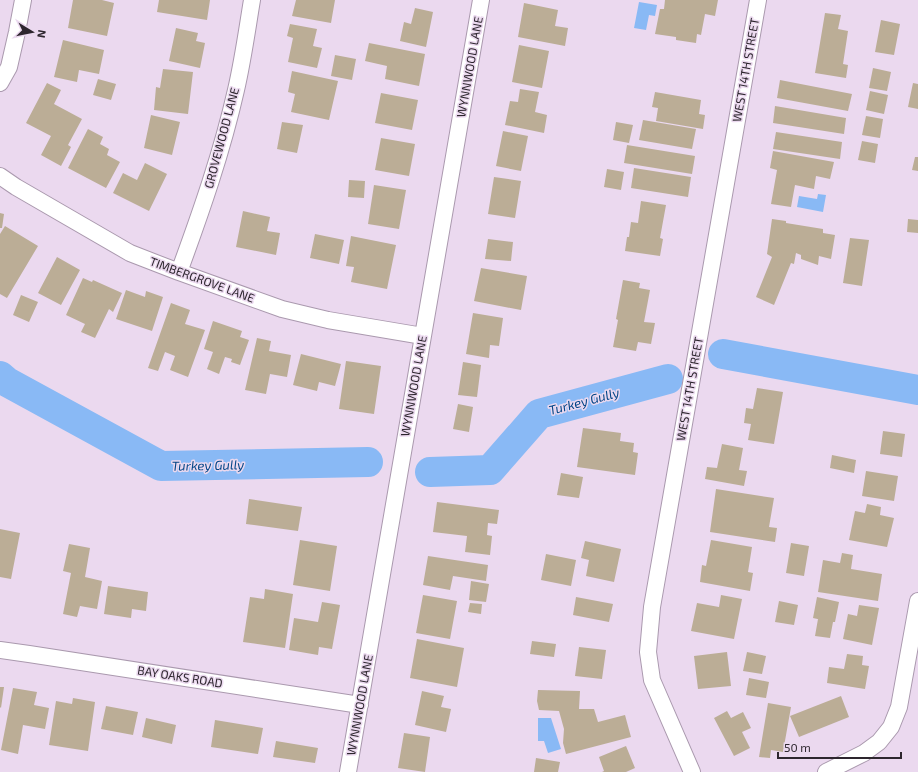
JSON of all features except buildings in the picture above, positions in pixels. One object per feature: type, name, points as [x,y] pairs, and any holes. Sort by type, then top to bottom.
[{"type":"street","points":[[0,83],[9,67],[24,0]]},
{"type":"street","name":"GROVEWOOD LANE","points":[[179,272],[206,198],[224,136],[236,90],[252,0]]},
{"type":"street","name":"WYNNWOOD LANE","points":[[348,772],[481,0]]},
{"type":"street","name":"WEST 14TH STREET","points":[[692,772],[652,680],[648,652],[652,607],[758,0]]},
{"type":"street","name":"TIMBERGROVE LANE","points":[[0,176],[16,187],[130,253],[179,272],[282,309],[328,320],[423,336]]},
{"type":"street","points":[[826,772],[864,753],[879,742],[891,727],[899,708],[918,601]]},
{"type":"street","name":"BAY OAKS ROAD","points":[[0,650],[360,705]]},
{"type":"water","points":[[639,2],[657,5],[655,16],[649,15],[646,30],[634,28]]},
{"type":"water","points":[[818,194],[826,195],[823,212],[797,207],[799,196],[817,199]]},
{"type":"water","points":[[538,718],[551,718],[561,749],[548,753],[544,741],[538,741]]},
{"type":"waterway","name":"Turkey Gully","points":[[723,354],[918,390]]},
{"type":"waterway","name":"Turkey Gully","points":[[0,376],[7,382],[161,466],[368,462]]},
{"type":"waterway","name":"Turkey Gully","points":[[430,472],[490,470],[539,414],[668,379]]}]
